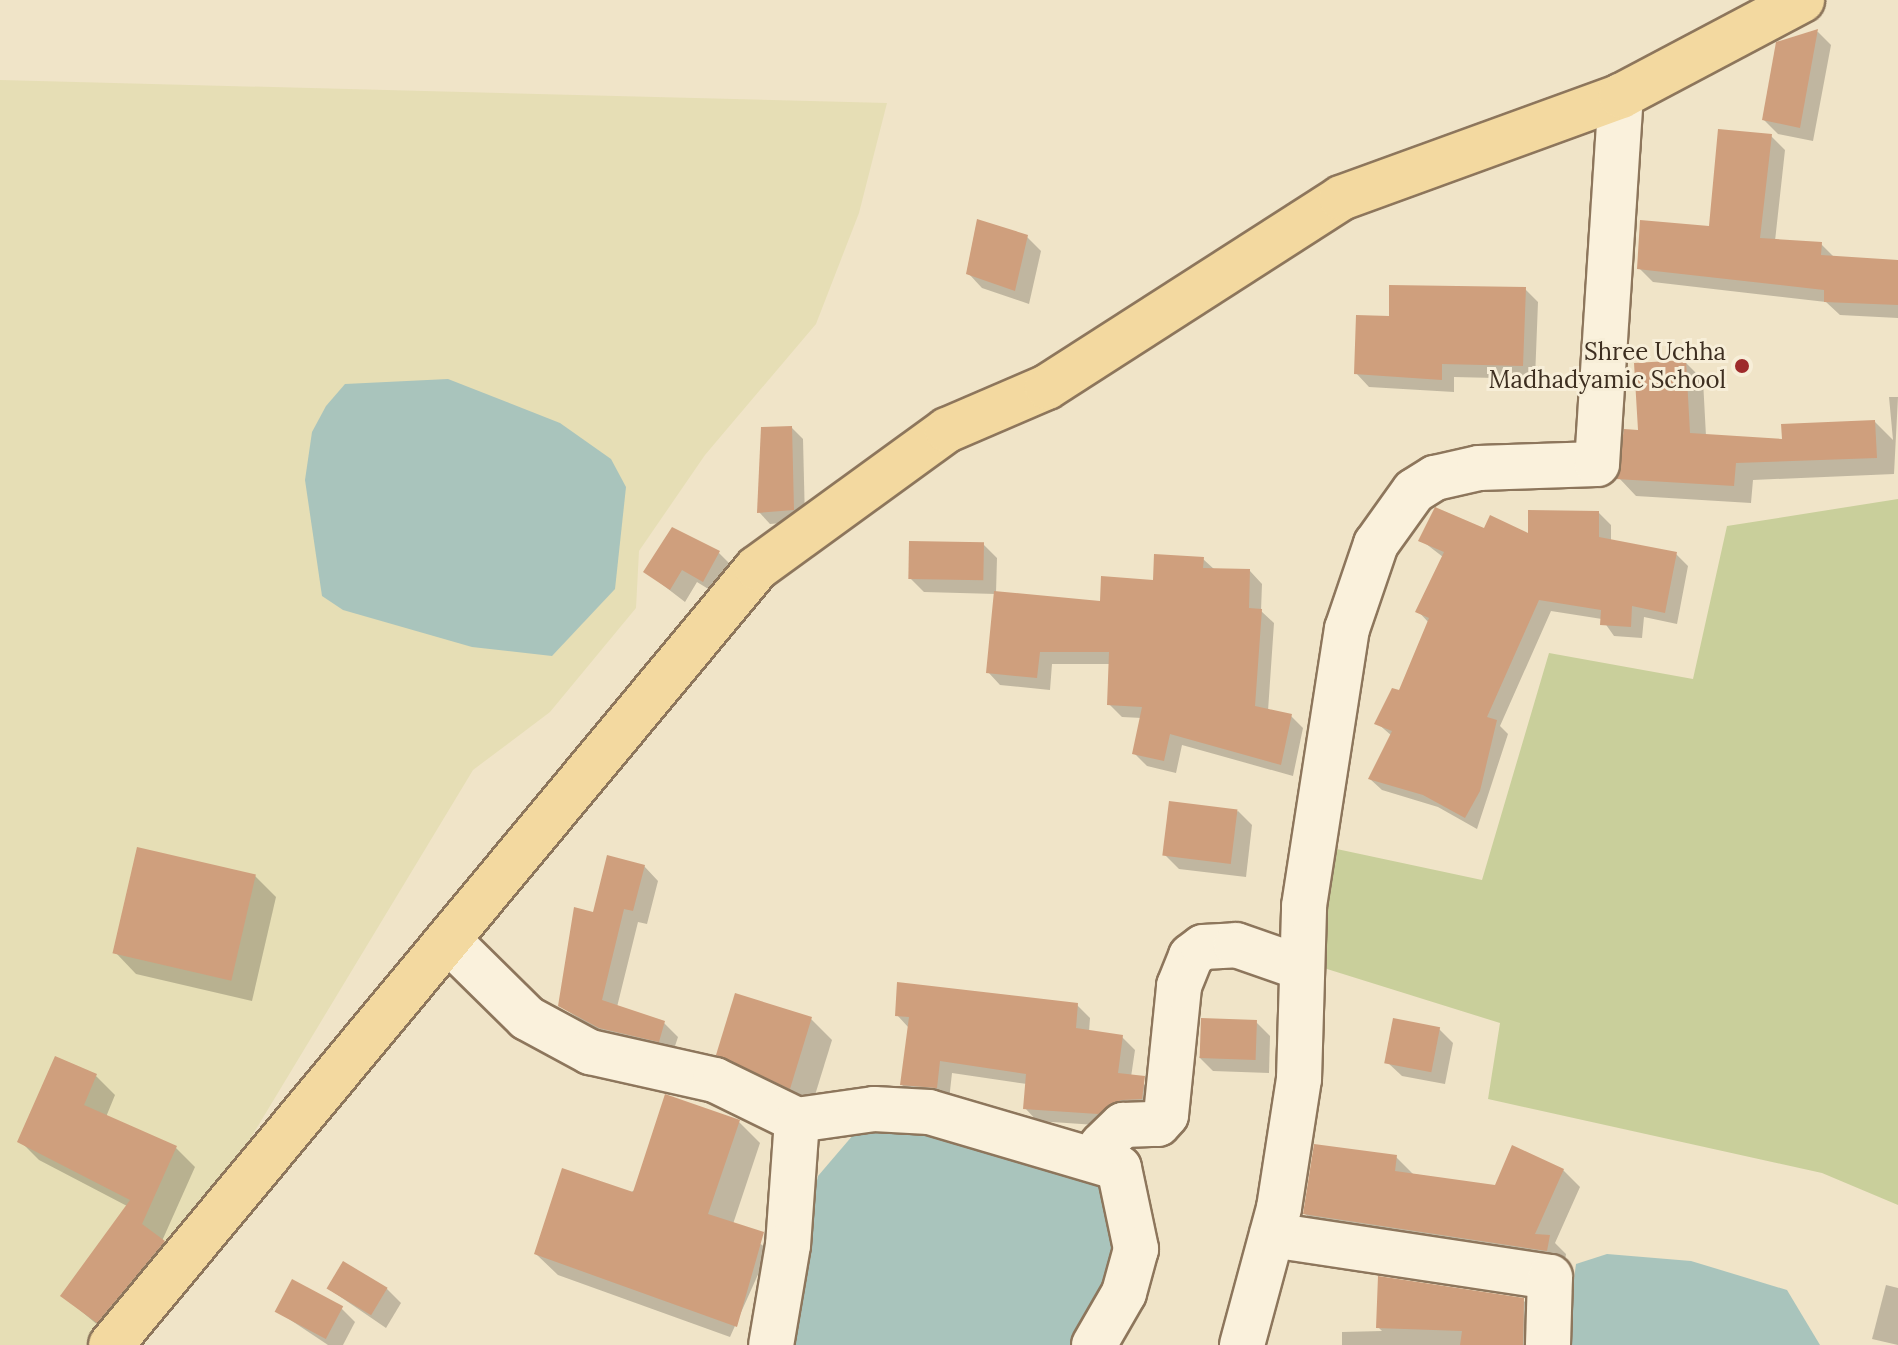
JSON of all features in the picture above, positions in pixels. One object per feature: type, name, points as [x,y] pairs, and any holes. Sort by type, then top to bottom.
[{"type":"main road","points":[[111,1345],[757,568],[935,439],[1047,387],[1341,198],[1621,96],[1802,0]]},
{"type":"street","points":[[1242,1345],[1272,1235],[1299,1079],[1299,967],[1322,768],[1336,716],[1335,673],[1393,514],[1435,478],[1479,468],[1597,464],[1621,96]]},
{"type":"street","points":[[448,940],[527,1018],[590,1052],[715,1080],[797,1120],[874,1109],[929,1112],[1119,1168],[1136,1249],[1124,1293],[1094,1345]]},
{"type":"street","points":[[1098,1161],[1102,1145],[1123,1125],[1158,1124],[1166,1115],[1179,986],[1191,956],[1203,947],[1236,945],[1299,967]]},
{"type":"street","points":[[771,1345],[788,1245],[797,1120]]},
{"type":"street","points":[[1272,1235],[1447,1256],[1550,1277],[1548,1345]]},
{"type":"shaded area","points":[[0,80],[887,103],[859,213],[816,324],[705,455],[639,551],[636,608],[550,712],[473,770],[186,1245],[102,1345],[0,1345]]},
{"type":"green space","points":[[1898,499],[1898,1205],[1822,1173],[1488,1099],[1500,1023],[1311,964],[1332,848],[1482,880],[1549,653],[1693,679],[1727,526]]},
{"type":"water","points":[[448,379],[560,423],[611,459],[626,487],[615,589],[552,656],[472,647],[343,610],[322,596],[305,480],[312,432],[326,406],[345,384]]},
{"type":"water","points":[[865,1121],[916,1125],[1085,1176],[1106,1193],[1115,1254],[1078,1345],[780,1345],[818,1176]]},
{"type":"water","points":[[1607,1254],[1691,1261],[1787,1290],[1820,1345],[1565,1345],[1576,1264]]},
{"type":"building","points":[[1818,29],[1800,128],[1762,120],[1776,42]]},
{"type":"building","points":[[1718,129],[1772,134],[1760,238],[1822,242],[1821,255],[1898,260],[1898,305],[1824,302],[1824,290],[1637,269],[1640,220],[1709,226]]},
{"type":"building","points":[[977,219],[1028,235],[1015,291],[966,274]]},
{"type":"building","points":[[1389,285],[1526,287],[1523,366],[1442,364],[1442,380],[1354,374],[1356,315],[1389,316]]},
{"type":"building","points":[[1686,360],[1690,433],[1782,439],[1781,424],[1875,420],[1877,458],[1736,463],[1734,486],[1616,479],[1624,429],[1638,430],[1634,363]]},
{"type":"building","points":[[792,426],[794,510],[757,513],[761,427]]},
{"type":"building","points":[[1435,507],[1484,528],[1490,515],[1528,533],[1528,510],[1599,511],[1599,537],[1677,552],[1665,613],[1632,606],[1631,627],[1600,625],[1601,610],[1539,600],[1487,717],[1497,720],[1480,791],[1465,818],[1423,795],[1368,779],[1392,731],[1374,724],[1392,688],[1399,690],[1429,618],[1415,612],[1444,552],[1418,541]]},
{"type":"building","points":[[672,527],[720,551],[703,582],[682,570],[670,590],[643,572]]},
{"type":"building","points":[[909,541],[984,542],[983,580],[908,579]]},
{"type":"building","points":[[1154,554],[1204,557],[1203,568],[1250,569],[1249,608],[1262,609],[1255,706],[1292,714],[1281,765],[1170,734],[1164,761],[1132,754],[1142,707],[1107,705],[1109,652],[1040,652],[1037,678],[986,673],[994,591],[1100,601],[1101,576],[1153,580]]},
{"type":"building","points":[[1169,801],[1237,809],[1231,864],[1162,856]]},
{"type":"building","points":[[137,847],[256,874],[231,981],[112,953]]},
{"type":"building","points":[[607,855],[645,865],[633,911],[624,909],[602,1000],[665,1021],[659,1042],[599,1028],[558,1006],[574,907],[593,912]]},
{"type":"building","points":[[897,982],[1078,1003],[1076,1028],[1123,1035],[1118,1073],[1145,1076],[1142,1099],[1121,1100],[1098,1114],[1023,1109],[1026,1074],[940,1061],[937,1088],[900,1085],[909,1017],[895,1016]]},
{"type":"building","points":[[735,993],[812,1017],[790,1089],[716,1055]]},
{"type":"building","points":[[1201,1018],[1257,1020],[1256,1060],[1200,1058]]},
{"type":"building","points":[[1393,1018],[1440,1027],[1431,1072],[1384,1063]]},
{"type":"building","points":[[55,1056],[97,1074],[84,1105],[177,1146],[142,1224],[165,1241],[97,1323],[60,1296],[130,1200],[17,1142]]},
{"type":"building","points":[[665,1094],[740,1120],[708,1214],[764,1232],[737,1327],[534,1254],[562,1168],[633,1192]]},
{"type":"building","points":[[1314,1144],[1397,1155],[1395,1171],[1495,1185],[1512,1145],[1564,1169],[1535,1234],[1550,1235],[1547,1251],[1303,1214]]},
{"type":"building","points":[[343,1261],[388,1288],[371,1315],[327,1288]]},
{"type":"building","points":[[1378,1276],[1524,1298],[1523,1345],[1460,1345],[1462,1331],[1376,1328]]},
{"type":"building","points":[[292,1279],[343,1306],[326,1339],[275,1312]]},
{"type":"place","name":"Shree Uchha Madhadyamic School","points":[[1742,366]]}]
